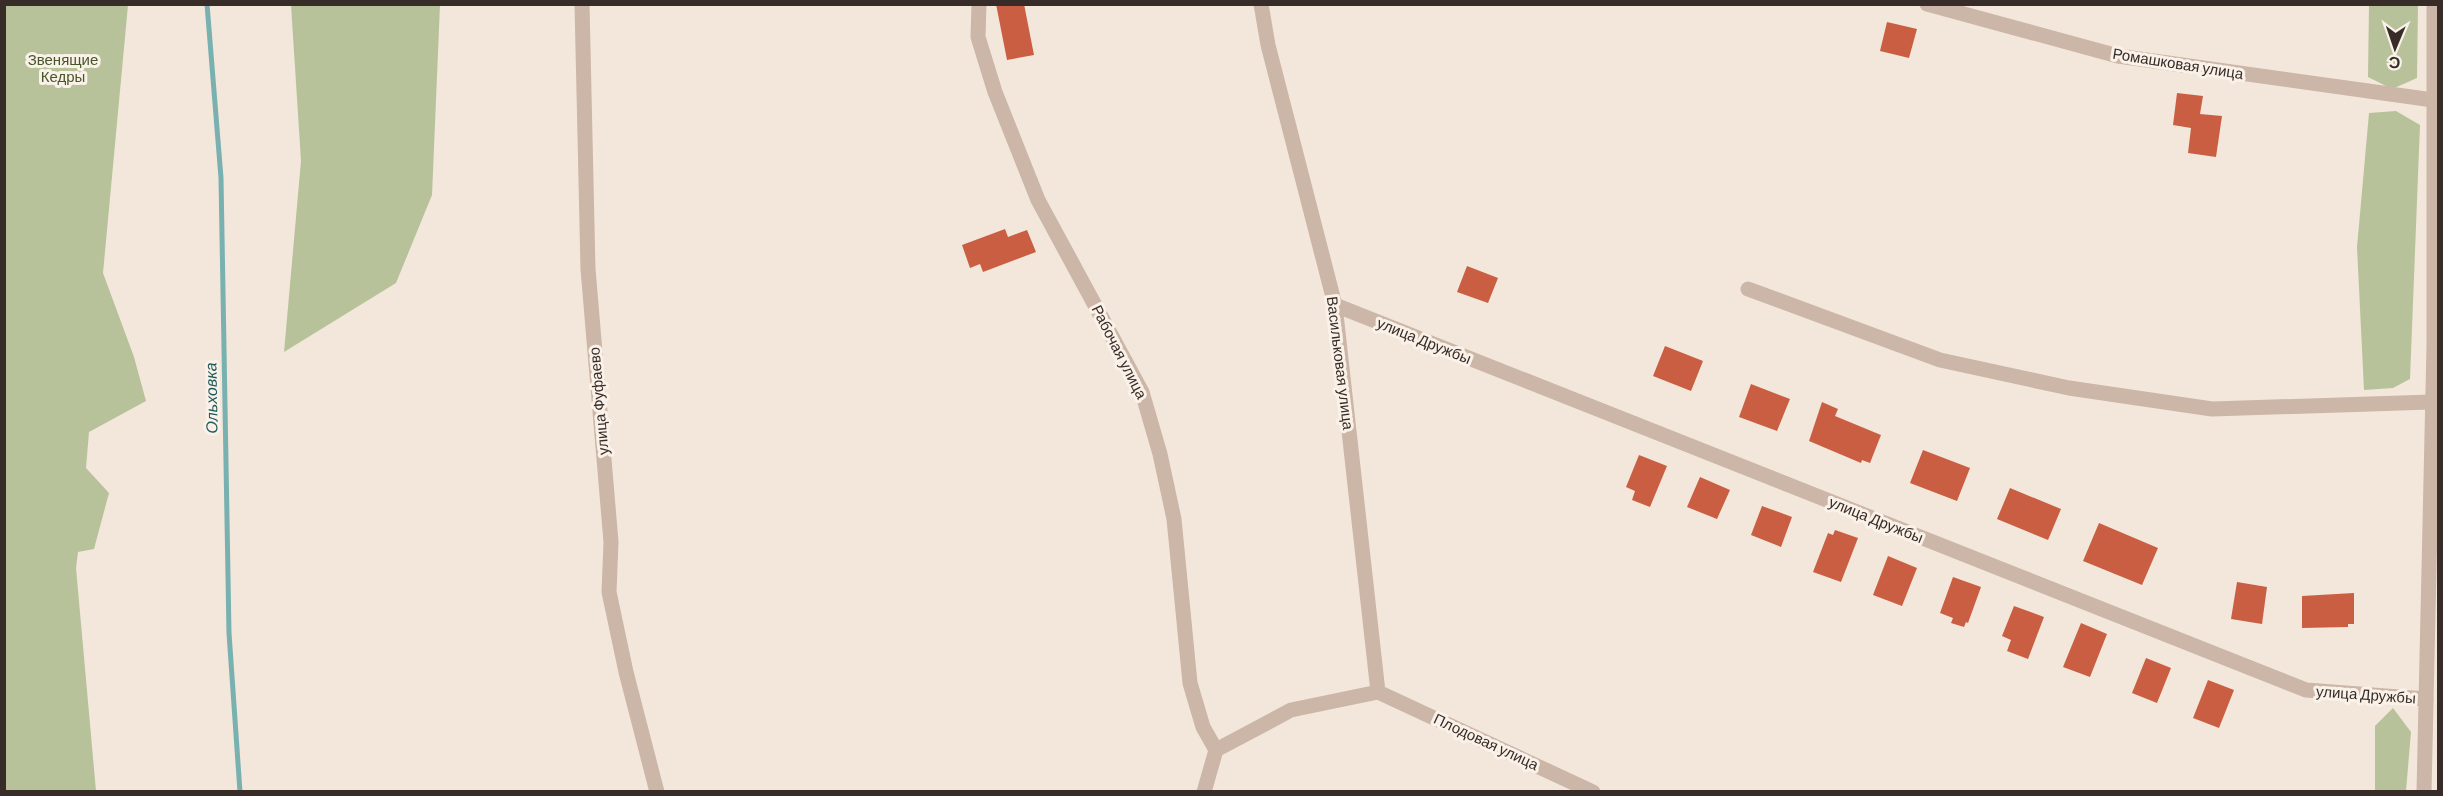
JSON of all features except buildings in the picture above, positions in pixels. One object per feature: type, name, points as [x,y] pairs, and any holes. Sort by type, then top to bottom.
[{"type":"street","name":"улица Фуфаево","points":[[582,4],[588,269],[611,542],[609,592],[626,672],[657,792]]},
{"type":"street","name":"Рабочая улица","points":[[979,4],[978,37],[995,92],[1038,200],[1142,392],[1160,454],[1174,519],[1190,683],[1203,727],[1216,750]]},
{"type":"street","name":"Васильковая улица","points":[[1261,4],[1268,45],[1335,305],[1378,692]]},
{"type":"street","name":"Ромашковая улица","points":[[1927,4],[2118,56],[2433,100]]},
{"type":"street","points":[[2424,792],[2431,402],[2436,346],[2434,4]]},
{"type":"street","points":[[1748,289],[1940,360],[2069,388],[2212,409],[2431,402]]},
{"type":"street","name":"улица Дружбы","points":[[1335,305],[2306,690],[2426,699]]},
{"type":"street","points":[[1204,792],[1216,750],[1291,710],[1378,692]]},
{"type":"street","name":"Плодовая улица","points":[[1378,692],[1593,792]]},
{"type":"green space","name":"Звенящие Кедры","points":[[5,4],[128,5],[103,273],[134,357],[146,401],[89,432],[86,468],[109,493],[94,549],[78,552],[76,568],[96,791],[5,791]]},
{"type":"green space","points":[[291,5],[440,5],[432,195],[396,283],[284,352],[301,161]]},
{"type":"green space","points":[[2369,5],[2418,5],[2417,78],[2392,89],[2368,77]]},
{"type":"green space","points":[[2396,111],[2420,125],[2410,379],[2393,388],[2364,390],[2357,247],[2369,113]]},
{"type":"green space","points":[[2393,708],[2411,732],[2406,791],[2375,791],[2375,726]]},
{"type":"waterway","name":"Ольховка","points":[[207,4],[221,178],[229,633],[240,792]]}]
